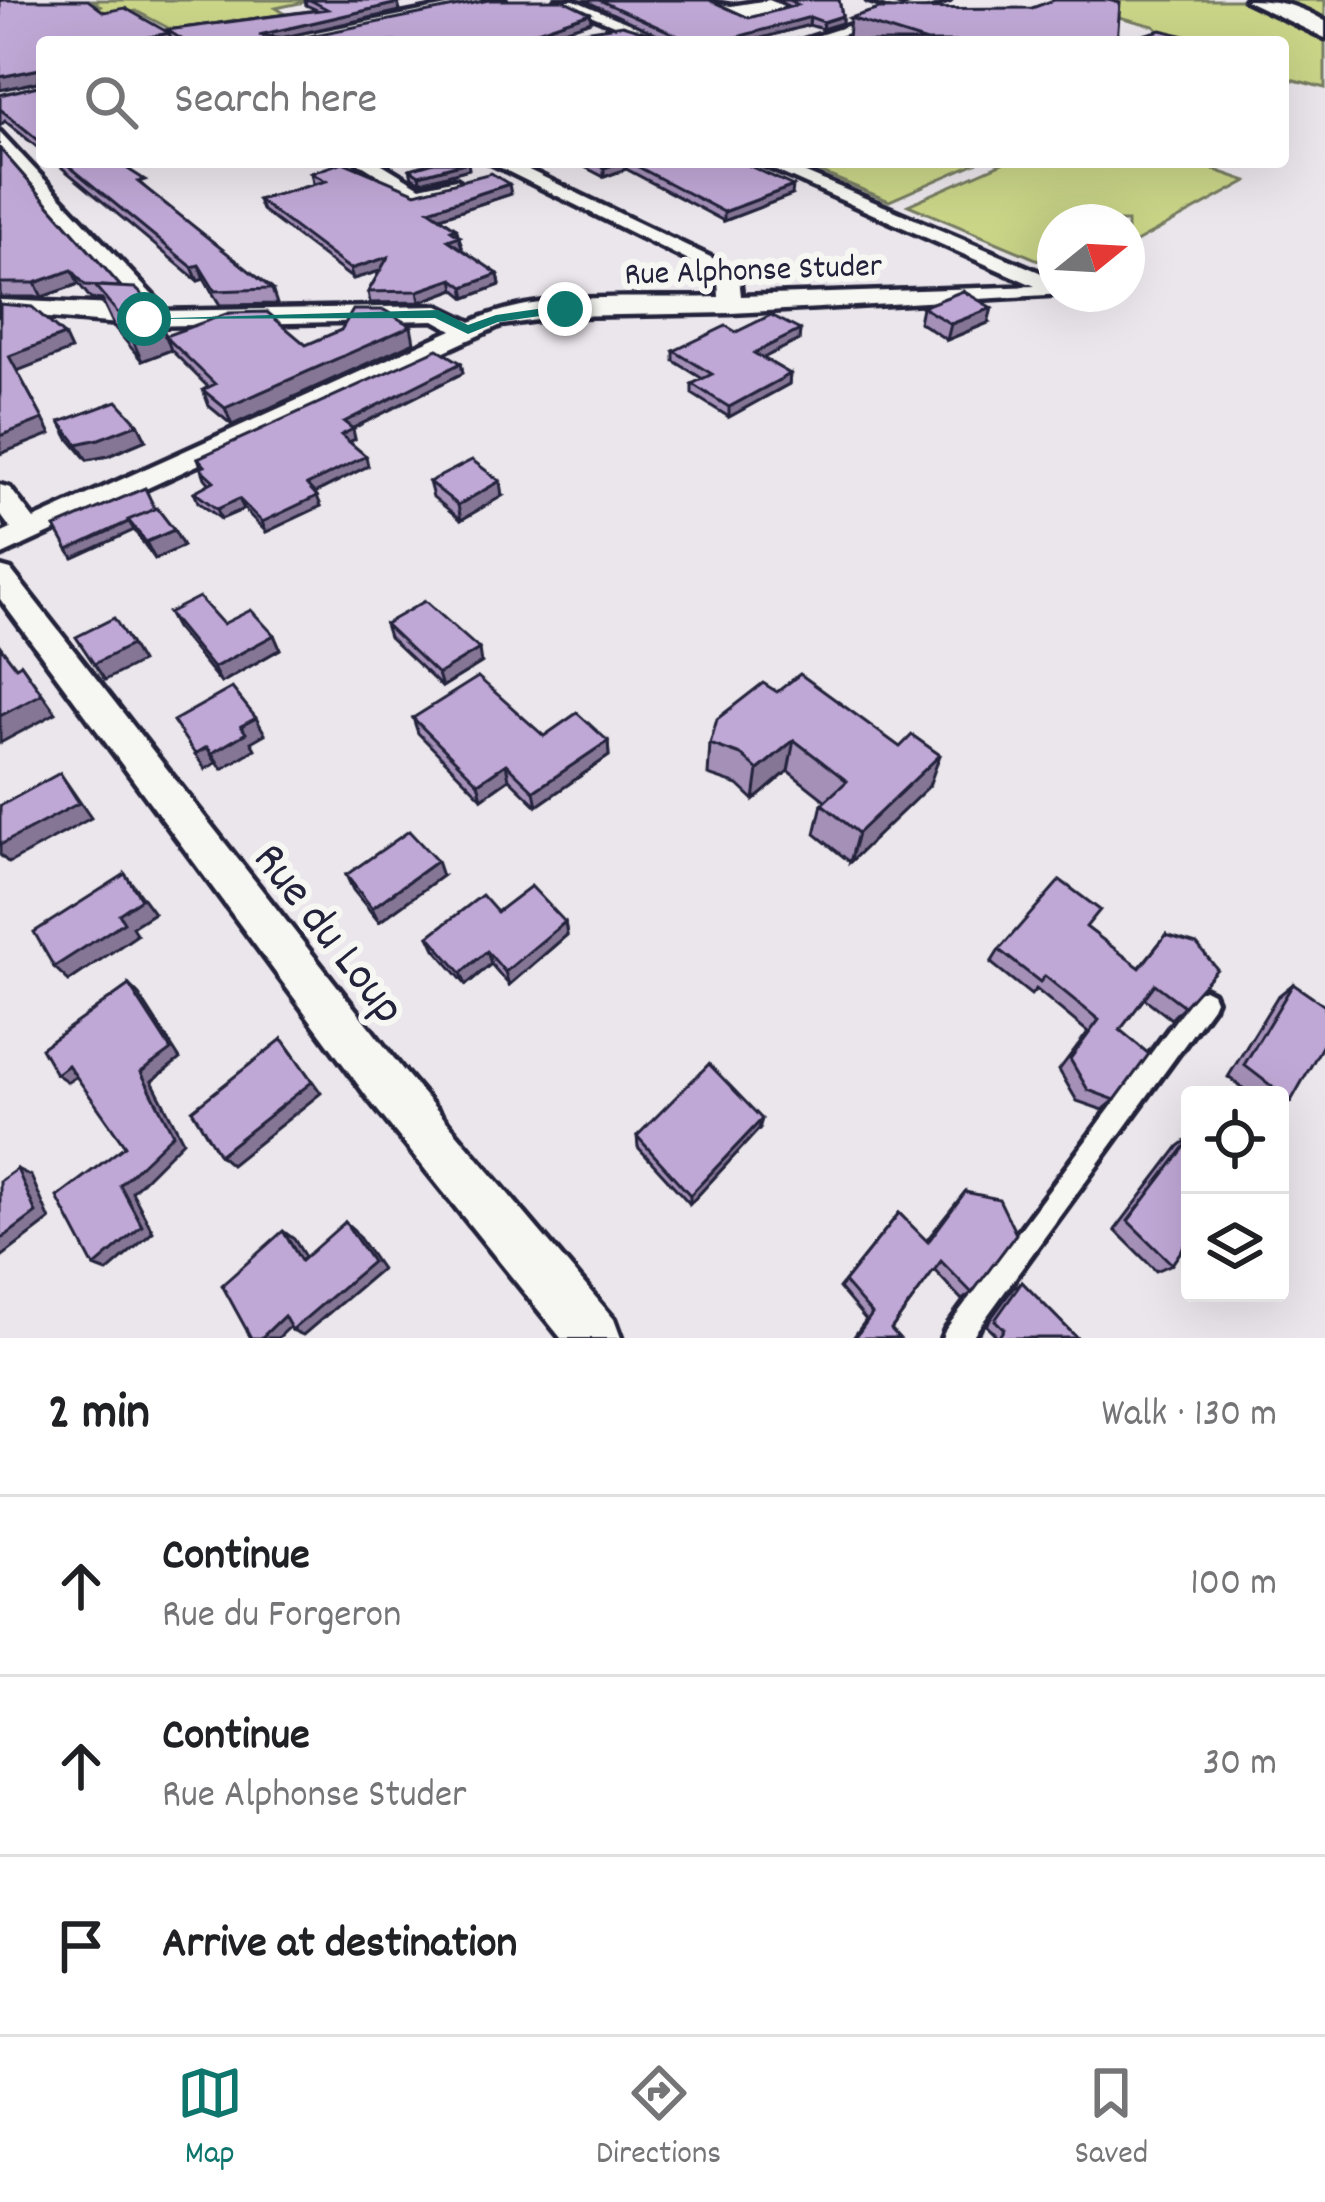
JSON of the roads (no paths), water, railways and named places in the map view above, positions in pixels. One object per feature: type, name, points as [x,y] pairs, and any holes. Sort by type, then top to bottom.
[{"type":"main road","points":[[1262,1],[1315,1],[1322,29]]},
{"type":"main road","points":[[1262,1],[1322,29]]},
{"type":"street","points":[[305,36],[497,0]]},
{"type":"street","points":[[562,0],[650,36]]},
{"type":"street","points":[[702,0],[731,10]]},
{"type":"street","points":[[825,36],[904,6],[942,0]]},
{"type":"street","points":[[1123,0],[1154,0]]},
{"type":"street","points":[[597,28],[617,23]]},
{"type":"street","points":[[0,136],[149,305],[144,319]]},
{"type":"street","points":[[376,168],[417,193],[492,171],[671,241],[728,277],[731,306]]},
{"type":"street","points":[[779,168],[1037,279]]},
{"type":"street","name":"Rue Alphonse Studer","points":[[0,546],[468,330],[528,312],[1037,293]]},
{"type":"street","points":[[0,307],[144,319],[438,314],[468,330]]},
{"type":"street","points":[[0,494],[29,533]]},
{"type":"street","name":"Rue du Loup","points":[[0,577],[387,1085],[596,1338]]},
{"type":"lane","points":[[871,0],[904,6]]},
{"type":"lane","points":[[955,1338],[1204,1000]]}]
